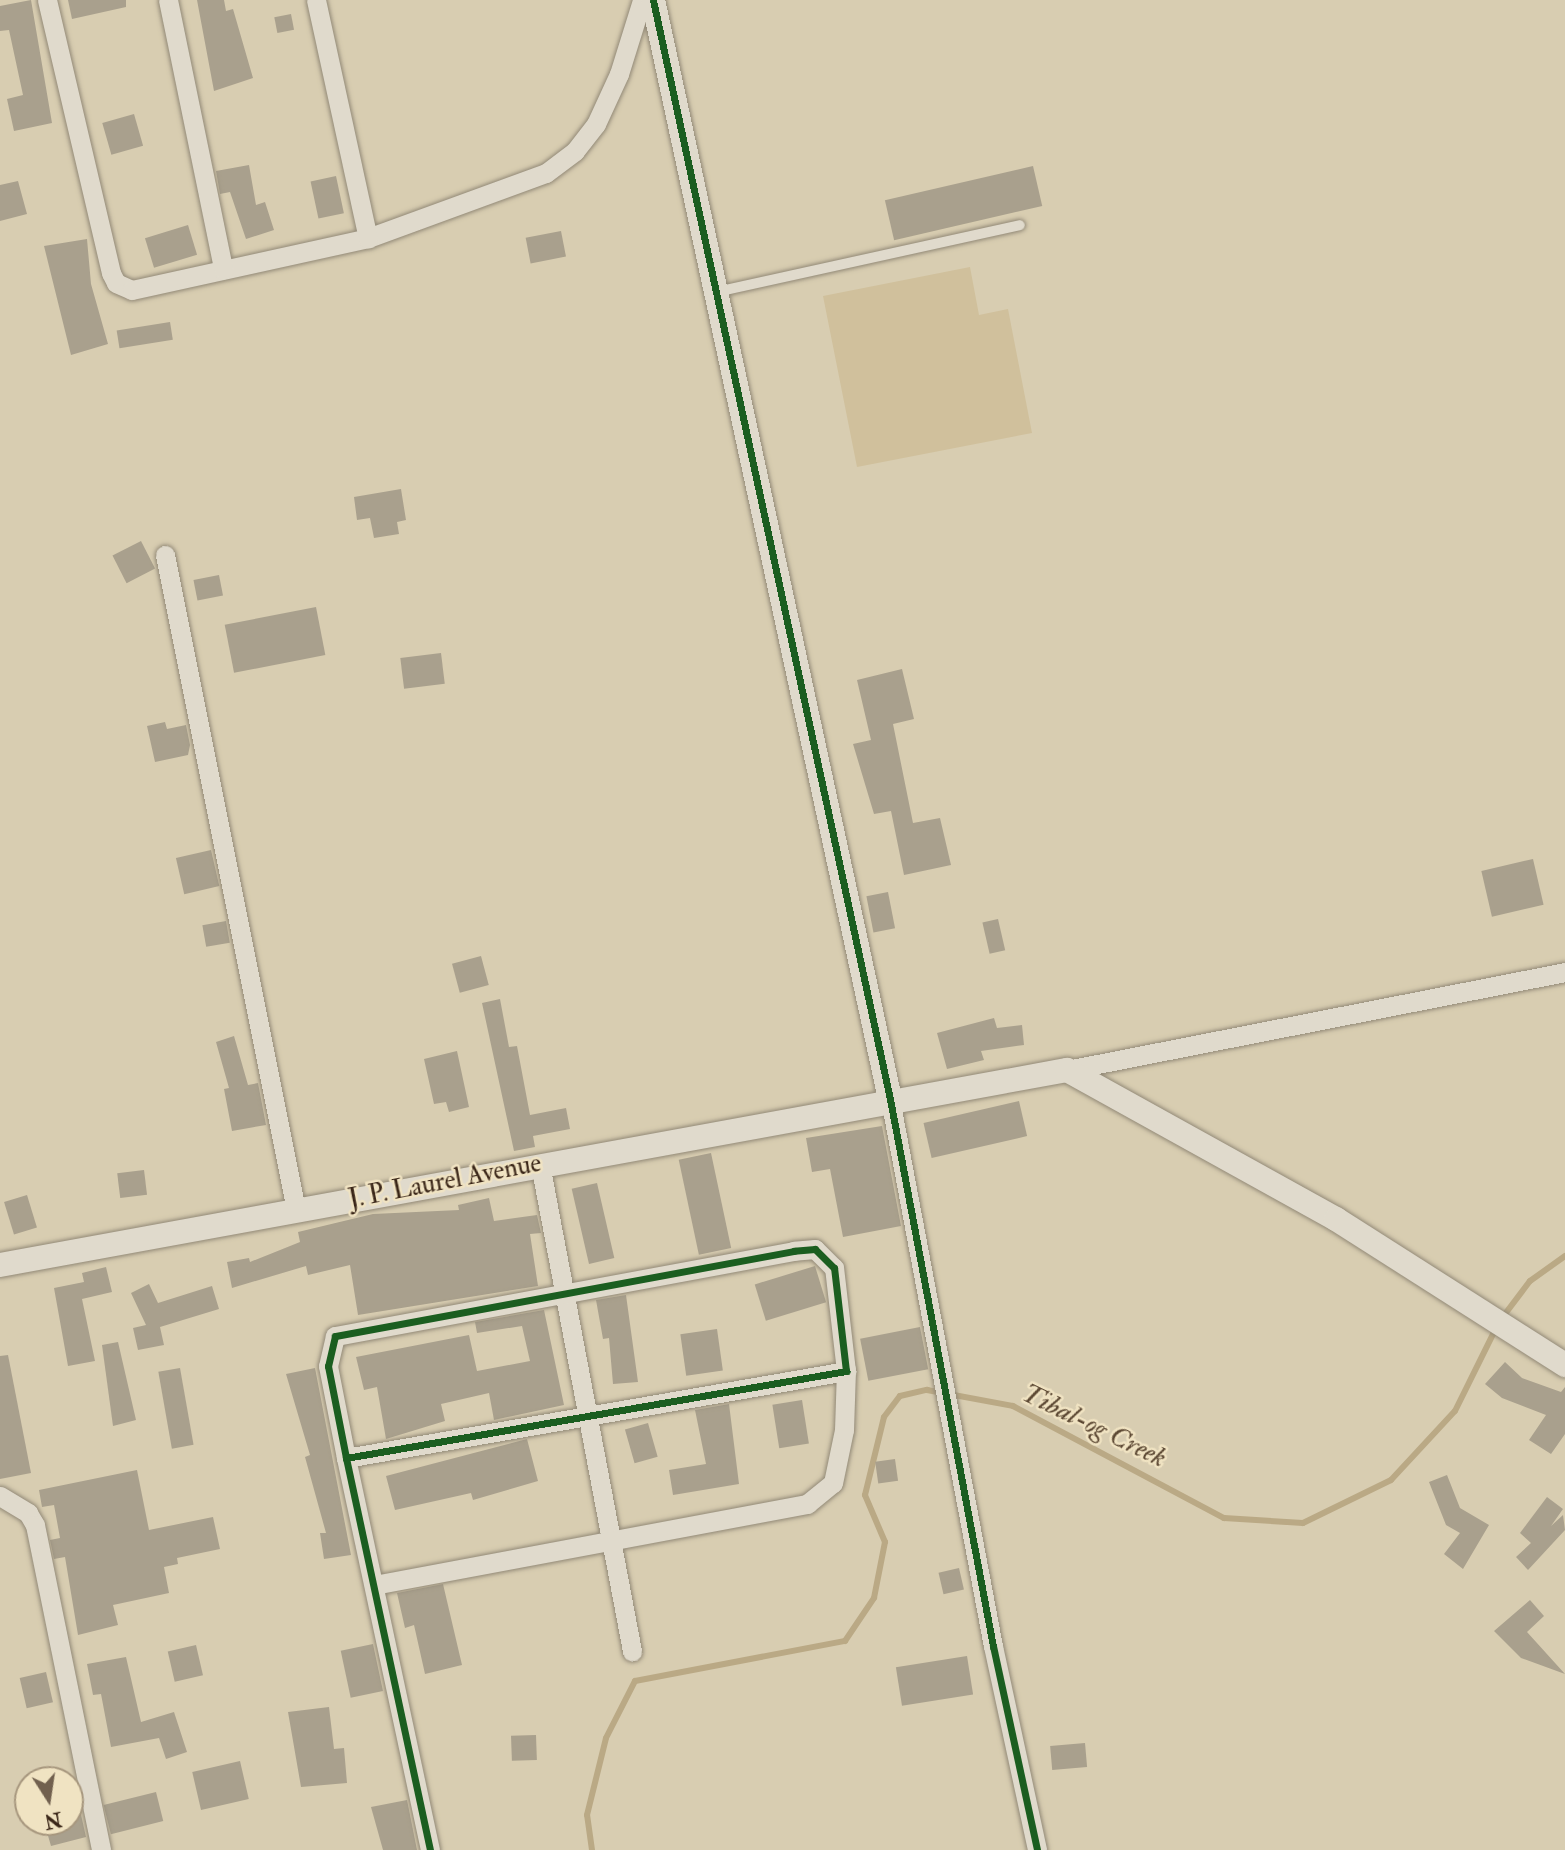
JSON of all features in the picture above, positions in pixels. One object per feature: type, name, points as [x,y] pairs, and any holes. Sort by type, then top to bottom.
[{"type":"street","points":[[47,0],[117,283],[142,288],[368,238],[492,197],[547,173],[575,151],[596,124],[619,74],[642,0]]},
{"type":"street","points":[[168,0],[223,269]]},
{"type":"street","points":[[316,0],[368,238]]},
{"type":"street","points":[[653,0],[890,1100],[947,1405],[1037,1850]]},
{"type":"street","points":[[165,555],[296,1210]]},
{"type":"street","points":[[1068,1070],[1565,972]]},
{"type":"street","points":[[1068,1070],[1336,1219],[1565,1365]]},
{"type":"street","name":"J. P. Laurel Avenue","points":[[0,1265],[890,1100],[1068,1070]]},
{"type":"street","points":[[540,1164],[584,1415],[632,1651]]},
{"type":"street","points":[[374,1585],[781,1512],[823,1494],[833,1483],[844,1430],[846,1371],[834,1268],[815,1249],[335,1336],[328,1366],[429,1850]]},
{"type":"street","points":[[346,1458],[846,1371]]},
{"type":"street","points":[[0,1496],[28,1513],[34,1525],[101,1850]]},
{"type":"lane","points":[[716,292],[1020,225]]},
{"type":"shaded area","points":[[970,267],[979,315],[1008,309],[1032,433],[857,467],[823,296]]},
{"type":"building","points":[[31,0],[52,123],[14,131],[7,99],[23,95],[9,30],[0,31],[0,6]]},
{"type":"building","points":[[68,0],[126,0],[126,7],[72,19]]},
{"type":"building","points":[[197,0],[224,0],[226,11],[233,9],[253,78],[214,91]]},
{"type":"building","points":[[291,14],[294,30],[277,33],[274,17]]},
{"type":"building","points":[[134,114],[143,146],[111,155],[102,123]]},
{"type":"building","points":[[249,165],[256,205],[265,202],[274,230],[246,239],[230,192],[220,194],[216,171]]},
{"type":"building","points":[[1033,166],[1042,206],[894,240],[885,200]]},
{"type":"building","points":[[336,176],[344,213],[318,219],[311,181]]},
{"type":"building","points":[[18,181],[27,214],[0,221],[0,185]]},
{"type":"building","points":[[188,225],[197,255],[154,268],[145,238]]},
{"type":"building","points":[[561,231],[566,257],[531,263],[526,238]]},
{"type":"building","points":[[87,239],[91,284],[108,344],[71,355],[44,246]]},
{"type":"building","points":[[170,322],[173,340],[119,348],[117,330]]},
{"type":"building","points":[[401,489],[406,520],[397,522],[399,534],[374,538],[370,518],[357,520],[354,497]]},
{"type":"building","points":[[141,541],[155,569],[127,583],[112,556]]},
{"type":"building","points":[[219,575],[223,596],[197,601],[193,580]]},
{"type":"building","points":[[316,607],[325,655],[234,673],[225,625]]},
{"type":"building","points":[[441,653],[445,684],[404,689],[400,658]]},
{"type":"building","points":[[902,669],[914,719],[893,724],[913,823],[940,818],[951,865],[904,875],[891,811],[874,814],[853,744],[871,740],[857,680]]},
{"type":"building","points":[[165,722],[167,729],[186,725],[190,745],[188,755],[155,762],[147,726]]},
{"type":"building","points":[[211,850],[219,886],[184,894],[176,858]]},
{"type":"building","points":[[1533,859],[1544,905],[1492,917],[1481,871]]},
{"type":"building","points":[[888,892],[895,928],[873,933],[866,896]]},
{"type":"building","points":[[998,919],[1005,950],[990,954],[982,923]]},
{"type":"building","points":[[226,921],[230,943],[206,947],[202,925]]},
{"type":"building","points":[[481,956],[489,985],[460,993],[452,964]]},
{"type":"building","points":[[500,999],[509,1047],[517,1046],[530,1115],[566,1108],[570,1129],[533,1136],[535,1147],[514,1151],[482,1003]]},
{"type":"building","points":[[994,1018],[997,1028],[1022,1025],[1024,1045],[981,1051],[984,1060],[947,1069],[937,1033]]},
{"type":"building","points":[[234,1036],[248,1085],[258,1083],[266,1125],[232,1131],[224,1089],[229,1088],[216,1042]]},
{"type":"building","points":[[457,1051],[469,1107],[449,1112],[446,1102],[434,1104],[424,1059]]},
{"type":"building","points":[[1019,1101],[1027,1136],[932,1158],[924,1123]]},
{"type":"building","points":[[882,1126],[901,1226],[843,1237],[830,1169],[812,1172],[806,1138]]},
{"type":"building","points":[[711,1153],[731,1248],[699,1255],[679,1160]]},
{"type":"building","points":[[144,1170],[147,1195],[120,1198],[117,1173]]},
{"type":"building","points":[[597,1183],[614,1258],[589,1264],[572,1189]]},
{"type":"building","points":[[27,1195],[37,1228],[14,1235],[4,1202]]},
{"type":"building","points":[[489,1198],[494,1221],[537,1215],[541,1233],[530,1234],[538,1286],[358,1315],[350,1265],[308,1275],[306,1266],[232,1288],[227,1262],[249,1258],[250,1262],[300,1242],[298,1232],[373,1214],[459,1210],[458,1205]]},
{"type":"building","points":[[815,1266],[826,1302],[766,1321],[755,1284]]},
{"type":"building","points":[[106,1267],[112,1292],[82,1299],[95,1361],[68,1366],[54,1288],[84,1282],[82,1273]]},
{"type":"building","points":[[149,1284],[158,1303],[212,1286],[219,1309],[160,1327],[164,1345],[138,1350],[133,1328],[146,1325],[131,1293]]},
{"type":"building","points":[[626,1295],[638,1382],[613,1384],[609,1338],[603,1339],[596,1300]]},
{"type":"building","points":[[544,1310],[564,1405],[494,1420],[489,1393],[441,1404],[445,1421],[386,1439],[377,1387],[364,1390],[356,1357],[469,1335],[477,1371],[530,1361],[522,1326],[477,1333],[475,1322]]},
{"type":"building","points":[[920,1327],[928,1369],[868,1381],[860,1339]]},
{"type":"building","points":[[717,1329],[723,1371],[686,1376],[680,1334]]},
{"type":"building","points":[[118,1342],[136,1420],[113,1426],[102,1345]]},
{"type":"building","points":[[8,1355],[31,1473],[0,1479],[0,1356]]},
{"type":"building","points":[[1505,1362],[1522,1378],[1561,1392],[1565,1387],[1565,1434],[1551,1454],[1529,1440],[1546,1415],[1502,1398],[1485,1384]]},
{"type":"building","points":[[180,1368],[194,1445],[172,1449],[158,1372]]},
{"type":"building","points":[[315,1368],[351,1555],[324,1559],[320,1533],[326,1533],[305,1457],[310,1455],[286,1374]]},
{"type":"building","points":[[802,1400],[809,1443],[779,1448],[772,1405]]},
{"type":"building","points":[[729,1404],[739,1484],[673,1495],[669,1470],[706,1464],[695,1410]]},
{"type":"building","points":[[648,1423],[658,1457],[635,1463],[625,1430]]},
{"type":"building","points":[[527,1439],[538,1481],[473,1500],[471,1493],[395,1510],[386,1476]]},
{"type":"building","points":[[895,1459],[898,1481],[878,1484],[875,1462]]},
{"type":"building","points":[[137,1470],[149,1530],[213,1517],[220,1549],[177,1558],[178,1564],[164,1567],[169,1593],[113,1605],[118,1625],[78,1635],[65,1557],[54,1559],[50,1540],[60,1538],[54,1505],[42,1507],[39,1490]]},
{"type":"building","points":[[1447,1475],[1460,1508],[1489,1525],[1463,1569],[1444,1554],[1460,1533],[1446,1525],[1429,1482]]},
{"type":"building","points":[[1547,1497],[1563,1509],[1551,1526],[1563,1515],[1565,1530],[1528,1570],[1516,1557],[1531,1543],[1520,1533]]},
{"type":"building","points":[[959,1568],[964,1589],[943,1594],[939,1573]]},
{"type":"building","points":[[443,1584],[462,1665],[425,1674],[414,1625],[405,1628],[397,1593]]},
{"type":"building","points":[[1530,1600],[1544,1616],[1527,1632],[1565,1674],[1521,1658],[1494,1631]]},
{"type":"building","points":[[373,1644],[383,1691],[351,1698],[341,1651]]},
{"type":"building","points":[[196,1645],[203,1675],[175,1682],[168,1652]]},
{"type":"building","points":[[967,1656],[973,1695],[902,1706],[896,1667]]},
{"type":"building","points":[[126,1657],[141,1722],[174,1712],[187,1752],[166,1759],[159,1738],[111,1747],[101,1694],[93,1695],[87,1664]]},
{"type":"building","points":[[46,1672],[53,1702],[27,1708],[20,1678]]},
{"type":"building","points":[[329,1707],[334,1749],[344,1748],[347,1783],[301,1787],[288,1712]]},
{"type":"building","points":[[536,1735],[537,1760],[512,1761],[511,1736]]},
{"type":"building","points":[[1085,1743],[1087,1767],[1052,1770],[1050,1746]]},
{"type":"building","points":[[240,1761],[249,1799],[201,1810],[192,1772]]},
{"type":"building","points":[[156,1792],[163,1821],[111,1834],[104,1805]]},
{"type":"building","points":[[407,1800],[417,1850],[383,1850],[371,1807]]},
{"type":"building","points":[[84,1828],[86,1837],[51,1846],[48,1836],[84,1836]]},
{"type":"waterway","name":"Tibal-og Creek","points":[[1505,1314],[1530,1281],[1565,1256]]},
{"type":"waterway","name":"Tibal-og Creek","points":[[592,1850],[587,1815],[606,1738],[635,1681],[845,1641],[874,1598],[885,1542],[865,1495],[884,1417],[900,1396],[927,1390],[1013,1406],[1224,1518],[1303,1523],[1391,1480],[1455,1411],[1495,1330]]},
{"type":"cycle path","points":[[653,0],[890,1099],[993,1646],[1037,1850]]},
{"type":"cycle path","points":[[346,1458],[846,1371],[834,1268],[815,1249],[794,1251],[335,1336],[328,1366],[346,1458],[430,1850]]}]
